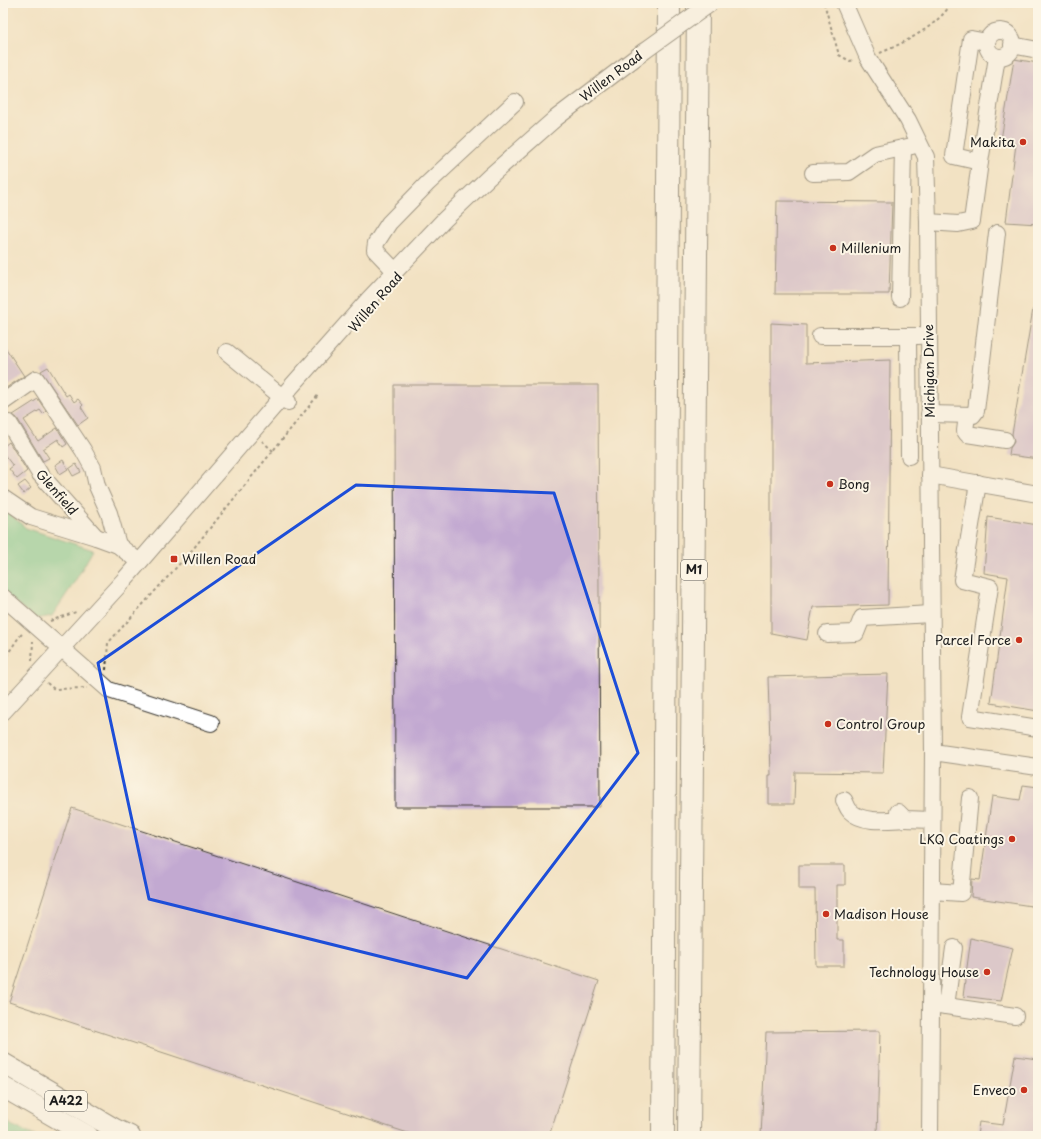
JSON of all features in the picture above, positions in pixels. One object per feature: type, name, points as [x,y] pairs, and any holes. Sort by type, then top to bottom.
[{"type":"highway","name":"M1","points":[[663,1136],[669,3]]},
{"type":"highway","name":"M1","points":[[689,1136],[698,3]]},
{"type":"main road","name":"A422","points":[[3,1063],[115,1129],[130,1136]]},
{"type":"main road","name":"A422","points":[[3,1087],[88,1136]]},
{"type":"street","name":"Willen Road","points":[[3,712],[65,651],[285,399],[395,270],[444,220],[556,118],[643,52],[712,3]]},
{"type":"street","name":"Michigan Drive","points":[[846,5],[868,58],[908,120],[926,158],[928,222],[933,752],[932,891],[939,1005],[931,1083],[930,1136]]},
{"type":"street","points":[[1001,31],[1005,32],[1011,38],[1012,45],[1009,53],[997,57],[988,50],[987,42],[988,38],[994,32],[1001,31]]},
{"type":"street","points":[[980,162],[954,156],[971,39],[987,42]]},
{"type":"street","points":[[1012,45],[1038,50]]},
{"type":"street","points":[[928,222],[958,224],[972,221],[997,57]]},
{"type":"street","points":[[395,270],[375,250],[376,243],[389,223],[427,184],[515,102]]},
{"type":"street","points":[[813,173],[848,172],[875,154],[919,144]]},
{"type":"street","points":[[900,298],[903,148]]},
{"type":"street","name":"Willen Road","points":[[3,725],[44,680],[65,651],[139,562],[285,399],[401,274],[444,220]]},
{"type":"street","points":[[929,414],[973,415],[976,411],[997,233]]},
{"type":"street","points":[[820,336],[929,336]]},
{"type":"street","points":[[908,336],[909,456]]},
{"type":"street","points":[[228,352],[285,399]]},
{"type":"street","points":[[3,402],[36,379],[84,450],[93,468],[97,486],[109,513],[118,545]]},
{"type":"street","points":[[967,415],[965,431],[967,434],[1005,440]]},
{"type":"street","name":"Glenfield","points":[[10,423],[40,474],[96,537]]},
{"type":"street","points":[[930,475],[1038,494]]},
{"type":"street","points":[[978,483],[962,580],[990,587],[970,717],[1038,728]]},
{"type":"street","points":[[3,498],[31,517],[118,545],[139,562]]},
{"type":"street","points":[[3,597],[108,690],[211,723]]},
{"type":"street","points":[[827,634],[856,634],[862,618],[931,614]]},
{"type":"street","points":[[933,752],[1038,767]]},
{"type":"street","points":[[932,891],[961,892],[970,798]]},
{"type":"street","points":[[844,800],[849,810],[857,816],[871,820],[901,816],[932,820]]},
{"type":"street","points":[[954,948],[939,1005],[1015,1016]]},
{"type":"path","points":[[824,3],[839,55],[850,61],[868,58],[897,46],[931,25],[952,3]]},
{"type":"path","points":[[44,680],[54,689],[92,688],[99,682],[106,674],[108,643],[193,549],[319,394]]},
{"type":"path","points":[[3,661],[19,637],[25,631]]},
{"type":"highlighted area","points":[[356,485],[554,493],[638,753],[467,978],[149,899],[98,663]]},
{"type":"green space","points":[[3,508],[26,528],[93,550],[74,583],[52,616],[36,619],[3,593]]},
{"type":"green space","points":[[3,1119],[13,1126],[35,1136],[3,1136]]},
{"type":"building","name":"Makita","points":[[1014,59],[1038,63],[1038,224],[1006,222],[1016,144],[1001,140]]},
{"type":"building","name":"Millenium","points":[[777,201],[892,202],[889,294],[775,294]]},
{"type":"building","points":[[1033,309],[1038,309],[1038,459],[1009,455],[1010,448],[1014,442],[1012,434]]},
{"type":"building","name":"Bong","points":[[771,323],[806,325],[806,363],[890,360],[888,605],[813,607],[807,640],[771,633]]},
{"type":"building","points":[[3,344],[24,376],[3,390]]},
{"type":"building","points":[[48,367],[66,396],[69,394],[74,402],[78,399],[83,405],[81,407],[88,418],[78,425],[41,371]]},
{"type":"building","points":[[394,385],[598,385],[600,807],[395,807]]},
{"type":"building","points":[[38,399],[46,411],[43,414],[40,410],[24,420],[38,441],[57,428],[67,444],[63,447],[58,439],[43,449],[49,458],[43,461],[17,418],[13,415]]},
{"type":"building","points":[[9,442],[27,471],[17,479],[9,469],[13,466],[3,453],[3,447]]},
{"type":"building","points":[[63,460],[68,469],[60,474],[55,465]]},
{"type":"building","points":[[76,464],[81,472],[73,476],[69,469]]},
{"type":"building","points":[[25,481],[31,488],[24,494],[18,486]]},
{"type":"building","name":"Parcel Force","points":[[988,517],[1038,525],[1038,711],[991,703],[1008,577],[984,573]]},
{"type":"building","name":"Control Group","points":[[888,674],[883,773],[795,772],[794,804],[769,804],[769,775],[771,775],[768,677]]},
{"type":"building","name":"LKQ Coatings","points":[[1023,785],[1038,787],[1038,907],[971,897],[972,879],[980,880],[992,796],[1020,800]]},
{"type":"building","points":[[72,808],[599,981],[549,1136],[417,1136],[9,1002]]},
{"type":"building","name":"Madison House","points":[[799,865],[845,865],[845,885],[837,885],[837,940],[844,940],[844,966],[816,966],[815,889],[799,889]]},
{"type":"building","name":"Technology House","points":[[971,938],[1013,948],[1001,1001],[963,996]]},
{"type":"building","points":[[880,1031],[877,1136],[761,1136],[766,1032]]},
{"type":"building","name":"Enveco","points":[[1015,1056],[1038,1059],[1038,1136],[977,1136],[979,1122],[1003,1125]]},
{"type":"place","name":"Makita","points":[[1023,142]]},
{"type":"place","name":"Millenium","points":[[833,248]]},
{"type":"place","name":"Bong","points":[[830,484]]},
{"type":"place","name":"Willen Road","points":[[174,559]]},
{"type":"place","name":"Parcel Force","points":[[1019,640]]},
{"type":"place","name":"Control Group","points":[[828,724]]},
{"type":"place","name":"LKQ Coatings","points":[[1012,839]]},
{"type":"place","name":"Madison House","points":[[826,914]]},
{"type":"place","name":"Technology House","points":[[987,972]]},
{"type":"place","name":"Enveco","points":[[1024,1090]]}]
